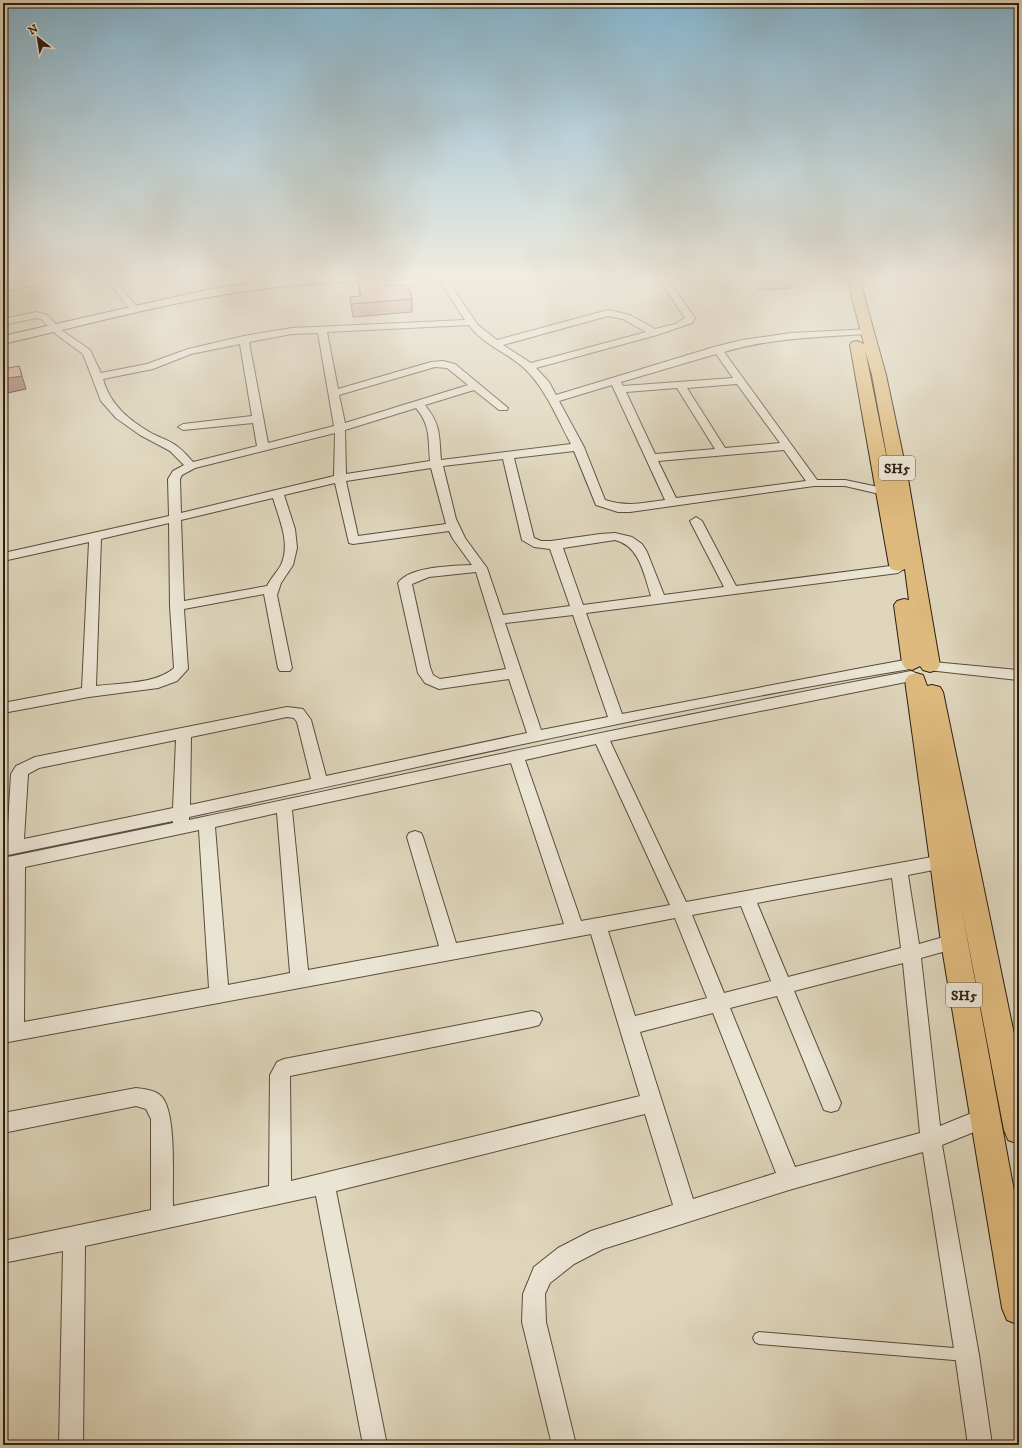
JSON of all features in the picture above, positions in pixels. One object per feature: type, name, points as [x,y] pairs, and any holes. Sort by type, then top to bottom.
[{"type":"main road","name":"SH5","points":[[863,342],[884,491],[898,569],[1014,1082],[1019,1130]]},
{"type":"main road","name":"SH5","points":[[866,342],[880,375],[899,479],[943,862],[954,942],[984,1118],[1019,1308]]},
{"type":"street","points":[[73,342],[87,352],[91,358],[106,402],[120,416],[144,433],[174,449],[191,466]]},
{"type":"street","points":[[97,377],[149,367],[188,352],[233,342]]},
{"type":"street","points":[[244,342],[263,448]]},
{"type":"street","points":[[324,342],[340,428],[340,478],[353,540],[454,528]]},
{"type":"street","points":[[491,342],[529,368],[546,384],[578,447],[600,502],[618,508],[814,483],[845,483],[884,491]]},
{"type":"street","points":[[494,344],[503,342]]},
{"type":"street","points":[[529,368],[623,342]]},
{"type":"street","points":[[554,399],[617,385],[717,349],[750,342]]},
{"type":"street","points":[[717,349],[814,483]]},
{"type":"street","points":[[334,393],[435,364],[443,364],[451,366],[503,408]]},
{"type":"street","points":[[617,385],[681,386],[740,381]]},
{"type":"street","points":[[617,385],[672,502]]},
{"type":"street","points":[[3,708],[90,692],[158,683],[172,678],[181,669],[177,606],[174,480],[177,473],[191,466],[340,428],[476,386]]},
{"type":"street","points":[[681,386],[722,452]]},
{"type":"street","points":[[419,404],[430,418],[433,428],[436,463],[454,528],[459,539],[481,568],[536,737]]},
{"type":"street","points":[[183,427],[258,418]]},
{"type":"street","points":[[651,458],[787,446]]},
{"type":"street","points":[[3,558],[340,478],[436,463],[578,447]]},
{"type":"street","points":[[508,455],[526,537],[532,543],[537,545],[614,537],[625,538],[638,548],[659,599]]},
{"type":"street","points":[[277,492],[291,543],[291,556],[281,574],[273,584],[270,595],[286,668]]},
{"type":"street","points":[[696,521],[732,590]]},
{"type":"street","points":[[90,692],[95,537]]},
{"type":"street","points":[[555,544],[617,720]]},
{"type":"street","points":[[481,568],[418,575],[409,578],[406,583],[426,677],[431,682],[439,684],[514,673]]},
{"type":"street","points":[[497,620],[898,569]]},
{"type":"street","points":[[177,606],[271,589]]},
{"type":"street","points":[[10,856],[181,821],[320,782],[792,684],[922,672],[1019,675]]},
{"type":"street","points":[[181,821],[207,823],[516,755],[922,672],[1019,684]]},
{"type":"street","points":[[320,782],[304,720],[298,713],[287,712],[35,763],[22,770],[19,774],[10,856],[9,1033],[943,862]]},
{"type":"street","points":[[181,821],[184,732]]},
{"type":"street","points":[[601,738],[681,910],[717,1003],[789,1179]]},
{"type":"street","points":[[516,755],[575,929]]},
{"type":"street","points":[[284,806],[300,979]]},
{"type":"street","points":[[207,823],[219,994]]},
{"type":"street","points":[[415,837],[450,952]]},
{"type":"street","points":[[899,870],[911,954],[931,1140],[967,1355],[980,1445]]},
{"type":"street","points":[[746,898],[831,1103]]},
{"type":"street","points":[[597,925],[686,1212]]},
{"type":"street","points":[[628,1026],[954,942]]},
{"type":"street","points":[[280,1194],[280,1075],[284,1068],[532,1019]]},
{"type":"street","points":[[978,1080],[1014,1082]]},
{"type":"street","points":[[3,1123],[136,1096],[150,1098],[157,1107],[161,1119],[162,1219]]},
{"type":"street","points":[[3,1252],[280,1194],[652,1103]]},
{"type":"street","points":[[564,1445],[534,1322],[534,1294],[542,1275],[566,1256],[599,1240],[789,1179],[931,1140],[984,1118]]},
{"type":"street","points":[[324,1183],[375,1445]]},
{"type":"street","points":[[71,1445],[74,1237]]},
{"type":"lane","points":[[760,1338],[967,1355]]},
{"type":"building","points":[[19,366],[22,376],[3,379],[3,369]]}]
